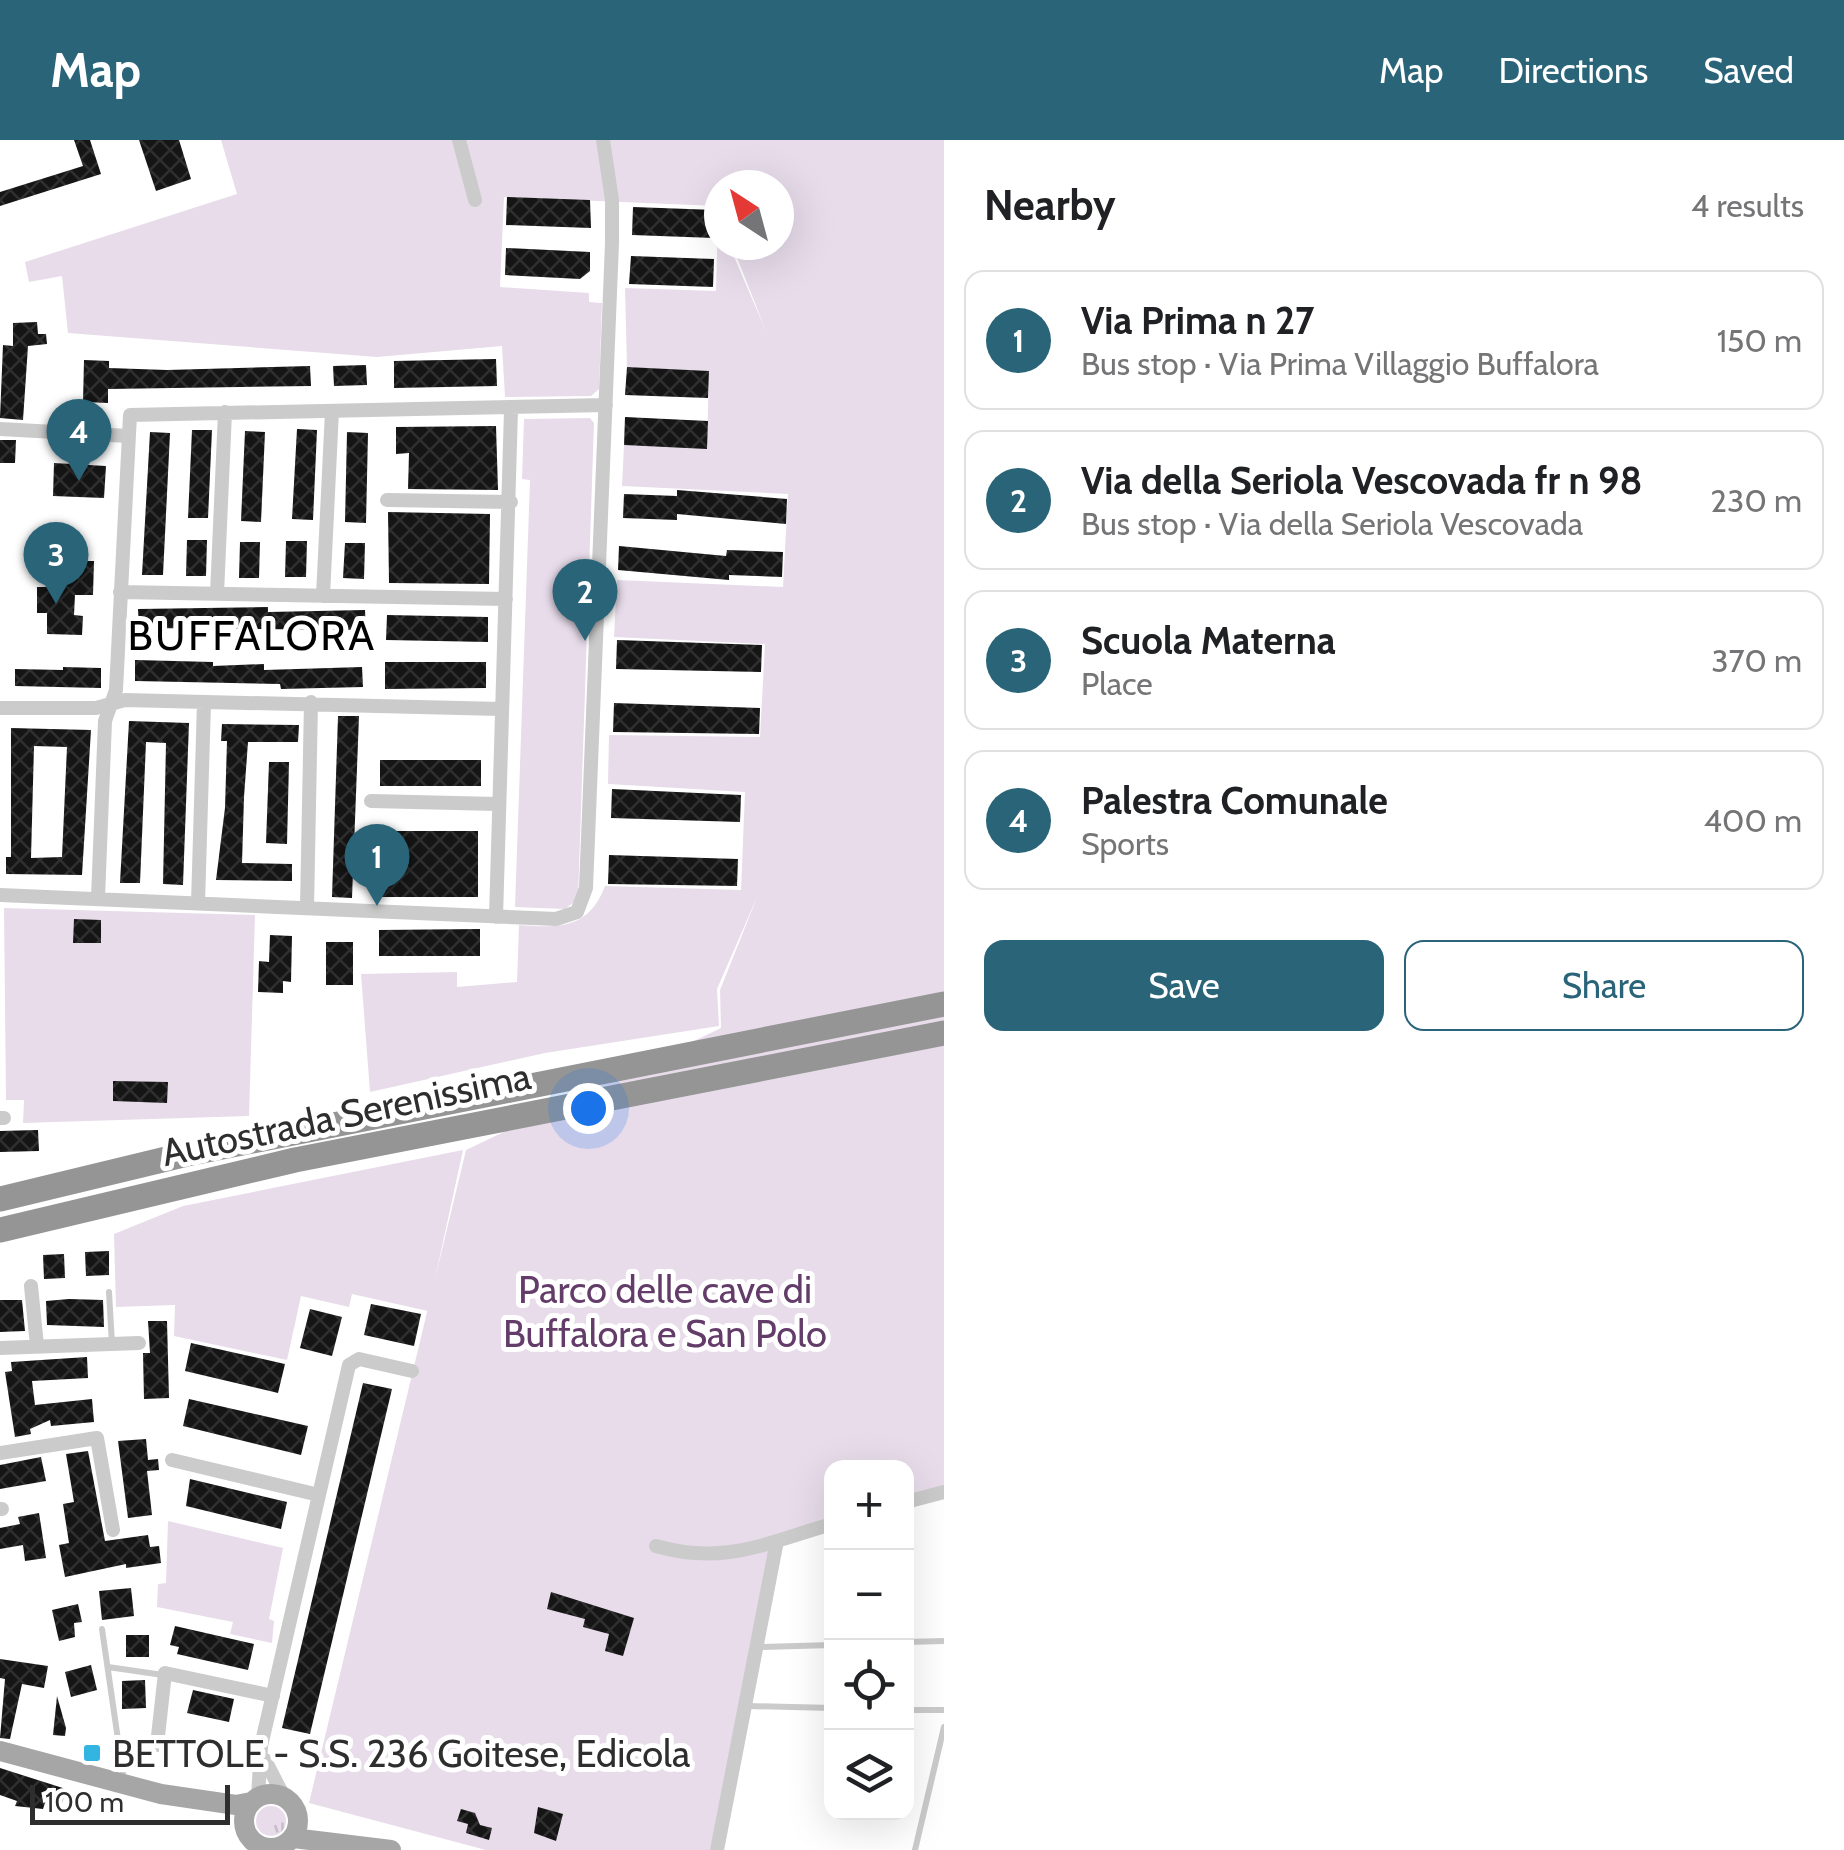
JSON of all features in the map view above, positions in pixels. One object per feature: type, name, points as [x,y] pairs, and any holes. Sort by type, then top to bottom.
[{"type":"highway","name":"Autostrada Serenissima","points":[[0,1199],[187,1154],[944,1004]]},
{"type":"highway","name":"Autostrada Serenissima","points":[[0,1230],[277,1164],[944,1034]]},
{"type":"main road","points":[[0,1751],[161,1794],[218,1814],[252,1840],[270,1848],[288,1844],[368,1844]]},
{"type":"main road","points":[[161,1794],[236,1805],[254,1800],[290,1804],[368,1844],[390,1850]]},
{"type":"main road","points":[[252,1840],[254,1800]]},
{"type":"main road","points":[[288,1844],[290,1804]]},
{"type":"street","points":[[459,140],[475,200]]},
{"type":"street","points":[[0,895],[496,917],[568,918],[584,904],[612,200],[603,140]]},
{"type":"street","points":[[98,898],[105,721],[116,690],[130,415],[511,410],[606,405]]},
{"type":"street","points":[[496,917],[511,410]]},
{"type":"street","points":[[324,596],[332,411]]},
{"type":"street","points":[[218,594],[225,412]]},
{"type":"street","points":[[0,429],[128,436]]},
{"type":"street","points":[[388,500],[511,502]]},
{"type":"street","points":[[120,592],[506,598]]},
{"type":"street","points":[[0,708],[96,708],[124,700],[501,709]]},
{"type":"street","points":[[307,908],[310,702]]},
{"type":"street","points":[[198,903],[204,703]]},
{"type":"street","points":[[371,801],[497,804]]},
{"type":"street","points":[[30,1278],[37,1346]]},
{"type":"street","points":[[0,1348],[143,1345]]},
{"type":"street","points":[[254,1800],[261,1750],[351,1363],[359,1358],[412,1371]]},
{"type":"street","points":[[0,1453],[97,1438],[113,1530]]},
{"type":"street","points":[[172,1460],[319,1495]]},
{"type":"street","points":[[914,1500],[944,1492]]},
{"type":"street","points":[[656,1546],[689,1556],[776,1546],[824,1527]]},
{"type":"street","points":[[717,1850],[776,1546]]},
{"type":"street","points":[[158,1745],[164,1675],[169,1672],[273,1696]]},
{"type":"street","points":[[261,1750],[290,1804]]},
{"type":"lane","points":[[109,1292],[112,1344]]},
{"type":"lane","points":[[102,1629],[125,1774],[122,1784]]},
{"type":"lane","points":[[914,1642],[944,1641]]},
{"type":"lane","points":[[757,1647],[824,1644]]},
{"type":"lane","points":[[108,1667],[164,1675]]},
{"type":"lane","points":[[744,1706],[824,1708]]},
{"type":"lane","points":[[914,1710],[944,1710]]},
{"type":"lane","points":[[915,1850],[944,1727]]},
{"type":"green space","name":"Parco delle cave di Buffalora e San Polo","points":[[221,140],[944,140],[944,1488],[914,1497],[914,1460],[824,1460],[824,1524],[785,1538],[772,1564],[710,1850],[486,1850],[309,1803],[466,1150],[721,1028],[720,990],[758,895],[717,989],[719,1026],[545,1053],[370,1092],[361,974],[457,972],[457,987],[517,982],[519,925],[571,923],[590,911],[605,886],[741,890],[745,792],[608,784],[609,735],[760,737],[765,644],[614,637],[617,580],[783,587],[788,494],[622,486],[624,445],[707,448],[709,371],[627,367],[625,288],[716,291],[717,260],[735,260],[766,331],[738,260],[794,260],[794,170],[704,170],[704,205],[504,197],[500,287],[589,293],[589,302],[602,303],[599,389],[591,396],[505,397],[502,346],[377,357],[68,333],[62,276],[29,282],[25,262],[237,194]]},
{"type":"green space","points":[[590,418],[594,423],[578,899],[565,909],[515,907],[530,480],[522,479],[524,419]]},
{"type":"green space","points":[[4,908],[255,915],[249,1116],[23,1123],[24,1100],[6,1100]]},
{"type":"green space","points":[[463,1150],[428,1311],[352,1294],[349,1307],[301,1296],[287,1360],[174,1336],[175,1305],[116,1307],[114,1234],[183,1206]]},
{"type":"green space","points":[[168,1521],[283,1548],[269,1619],[274,1621],[272,1643],[230,1634],[233,1622],[157,1607],[158,1584],[166,1583]]},
{"type":"green space","points":[[271,1806],[282,1810],[286,1821],[282,1832],[271,1836],[260,1832],[256,1821],[260,1810]]},
{"type":"building","points":[[74,140],[90,140],[101,174],[0,206],[0,192],[83,166]]},
{"type":"building","points":[[139,140],[179,140],[191,179],[156,191]]},
{"type":"building","points":[[507,197],[590,200],[591,228],[506,225]]},
{"type":"building","points":[[633,207],[704,210],[704,238],[632,235]]},
{"type":"building","points":[[506,248],[590,252],[590,271],[580,279],[505,275]]},
{"type":"building","points":[[631,256],[714,260],[713,287],[629,284]]},
{"type":"building","points":[[37,322],[38,334],[46,334],[47,344],[28,346],[23,420],[0,418],[3,345],[13,346],[13,323]]},
{"type":"building","points":[[496,359],[497,386],[394,388],[394,361]]},
{"type":"building","points":[[84,360],[109,361],[109,368],[167,370],[310,366],[311,386],[108,389],[108,403],[83,402]]},
{"type":"building","points":[[366,365],[367,385],[334,386],[333,366]]},
{"type":"building","points":[[627,367],[709,371],[708,398],[625,395]]},
{"type":"building","points":[[625,417],[708,421],[707,449],[624,445]]},
{"type":"building","points":[[496,426],[498,490],[408,489],[409,453],[396,454],[396,427]]},
{"type":"building","points":[[297,429],[317,430],[313,520],[292,519]]},
{"type":"building","points":[[192,430],[212,430],[208,518],[188,518]]},
{"type":"building","points":[[245,431],[265,432],[261,522],[241,521]]},
{"type":"building","points":[[150,432],[170,433],[163,575],[142,575]]},
{"type":"building","points":[[347,432],[368,433],[366,523],[345,522]]},
{"type":"building","points":[[0,440],[16,440],[15,463],[0,463]]},
{"type":"building","points":[[54,463],[106,466],[104,498],[53,496]]},
{"type":"building","points":[[677,490],[787,499],[786,524],[677,514],[677,520],[623,518],[624,494],[677,496]]},
{"type":"building","points":[[388,512],[490,514],[489,584],[389,583]]},
{"type":"building","points":[[187,540],[207,540],[206,576],[186,576]]},
{"type":"building","points":[[286,541],[307,541],[306,577],[285,577]]},
{"type":"building","points":[[240,542],[260,542],[259,578],[239,578]]},
{"type":"building","points":[[345,543],[365,543],[364,579],[343,578]]},
{"type":"building","points":[[619,546],[726,556],[727,550],[783,552],[782,577],[729,575],[729,580],[618,570]]},
{"type":"building","points":[[60,561],[94,561],[93,595],[75,595],[74,615],[83,616],[82,635],[47,634],[47,613],[37,613],[37,587],[49,587],[49,573],[60,573]]},
{"type":"building","points":[[268,607],[268,612],[365,610],[366,630],[139,628],[138,609]]},
{"type":"building","points":[[387,615],[488,617],[488,642],[386,640]]},
{"type":"building","points":[[617,640],[762,645],[761,672],[616,669]]},
{"type":"building","points":[[135,660],[213,662],[213,666],[264,664],[264,670],[362,667],[363,687],[281,689],[280,684],[135,681]]},
{"type":"building","points":[[385,662],[486,662],[486,688],[385,689]]},
{"type":"building","points":[[101,668],[101,688],[15,686],[15,669]]},
{"type":"building","points":[[614,703],[760,708],[759,734],[613,732]]},
{"type":"building","points":[[338,716],[359,716],[352,898],[332,897]]},
{"type":"building","points":[[129,721],[189,723],[183,885],[163,884],[166,743],[146,742],[140,883],[120,883]]},
{"type":"building","points":[[222,724],[299,725],[298,742],[248,742],[244,797],[242,863],[292,864],[292,881],[216,880],[225,808],[227,741],[221,741]]},
{"type":"building","points":[[11,728],[91,730],[82,875],[6,874],[6,857],[11,857]],"holes":[[[34,746],[67,747],[62,857],[31,858]]]},
{"type":"building","points":[[380,760],[481,760],[481,786],[380,786]]},
{"type":"building","points":[[269,762],[289,762],[287,844],[266,843]]},
{"type":"building","points":[[612,789],[741,795],[740,822],[611,818]]},
{"type":"building","points":[[377,831],[478,831],[478,897],[377,897]]},
{"type":"building","points":[[609,855],[738,859],[737,886],[608,884]]},
{"type":"building","points":[[74,919],[101,920],[101,943],[73,943]]},
{"type":"building","points":[[480,929],[480,956],[379,956],[379,930]]},
{"type":"building","points":[[270,935],[292,936],[291,982],[283,981],[283,993],[258,992],[259,961],[269,962]]},
{"type":"building","points":[[326,942],[353,942],[353,985],[326,985]]},
{"type":"building","points":[[113,1081],[168,1082],[167,1103],[113,1101]]},
{"type":"building","points":[[38,1130],[39,1151],[0,1152],[0,1131]]},
{"type":"building","points":[[109,1251],[109,1275],[86,1276],[85,1252]]},
{"type":"building","points":[[64,1254],[65,1278],[44,1279],[43,1255]]},
{"type":"building","points":[[0,1300],[22,1300],[25,1331],[0,1332]]},
{"type":"building","points":[[103,1300],[104,1327],[47,1325],[46,1301]]},
{"type":"building","points":[[371,1304],[421,1314],[414,1346],[364,1335]]},
{"type":"building","points":[[310,1309],[342,1317],[332,1356],[300,1348]]},
{"type":"building","points":[[148,1321],[167,1321],[169,1398],[144,1399],[143,1353],[150,1353]]},
{"type":"building","points":[[191,1343],[285,1364],[278,1393],[185,1371]]},
{"type":"building","points":[[87,1357],[88,1378],[32,1381],[35,1405],[92,1399],[94,1422],[51,1426],[50,1420],[30,1429],[31,1434],[15,1437],[5,1372],[12,1371],[11,1362]]},
{"type":"building","points":[[363,1383],[392,1389],[310,1734],[282,1728]]},
{"type":"building","points":[[189,1399],[308,1426],[301,1455],[183,1426]]},
{"type":"building","points":[[146,1439],[148,1460],[158,1459],[159,1470],[147,1471],[152,1515],[128,1518],[118,1441]]},
{"type":"building","points":[[88,1451],[105,1541],[148,1535],[150,1547],[159,1546],[161,1563],[126,1568],[126,1564],[65,1577],[59,1545],[69,1543],[63,1504],[74,1502],[66,1454]]},
{"type":"building","points":[[41,1457],[46,1481],[0,1489],[0,1465]]},
{"type":"building","points":[[190,1479],[287,1502],[281,1529],[186,1506]]},
{"type":"building","points":[[39,1513],[46,1558],[25,1561],[23,1545],[0,1549],[0,1528],[20,1524],[18,1517]]},
{"type":"building","points":[[131,1588],[134,1616],[102,1620],[99,1591]]},
{"type":"building","points":[[551,1592],[634,1618],[623,1656],[605,1651],[609,1634],[583,1627],[585,1619],[547,1609]]},
{"type":"building","points":[[78,1604],[82,1622],[74,1623],[75,1637],[59,1641],[52,1610]]},
{"type":"building","points":[[175,1626],[254,1644],[248,1670],[177,1654],[179,1647],[170,1645]]},
{"type":"building","points":[[126,1635],[149,1635],[149,1657],[126,1657]]},
{"type":"building","points":[[0,1659],[48,1666],[44,1688],[22,1684],[10,1739],[0,1738],[5,1679],[0,1678]]},
{"type":"building","points":[[91,1665],[97,1690],[71,1697],[65,1672]]},
{"type":"building","points":[[145,1680],[146,1708],[122,1709],[122,1681]]},
{"type":"building","points":[[193,1690],[234,1699],[229,1722],[187,1713]]},
{"type":"building","points":[[57,1696],[66,1728],[65,1736],[53,1735]]},
{"type":"building","points":[[0,1768],[66,1789],[61,1807],[45,1803],[43,1809],[15,1806],[17,1801],[0,1795]]},
{"type":"building","points":[[538,1807],[563,1814],[556,1841],[534,1833]]},
{"type":"building","points":[[461,1809],[475,1813],[480,1825],[492,1828],[489,1840],[466,1833],[468,1824],[457,1821]]},
{"type":"place","name":"Palestra Comunale","points":[[79,481]]},
{"type":"place","name":"Scuola Materna","points":[[56,604]]},
{"type":"place","name":"Via della Seriola Vescovada fr n 98","points":[[585,641]]},
{"type":"place","name":"Via Prima n 27","points":[[377,906]]},
{"type":"place","name":"BETTOLE - S.S. 236 Goitese, Edicola","points":[[92,1753]]},
{"type":"district","name":"BUFFALORA","points":[[252,635]]}]
